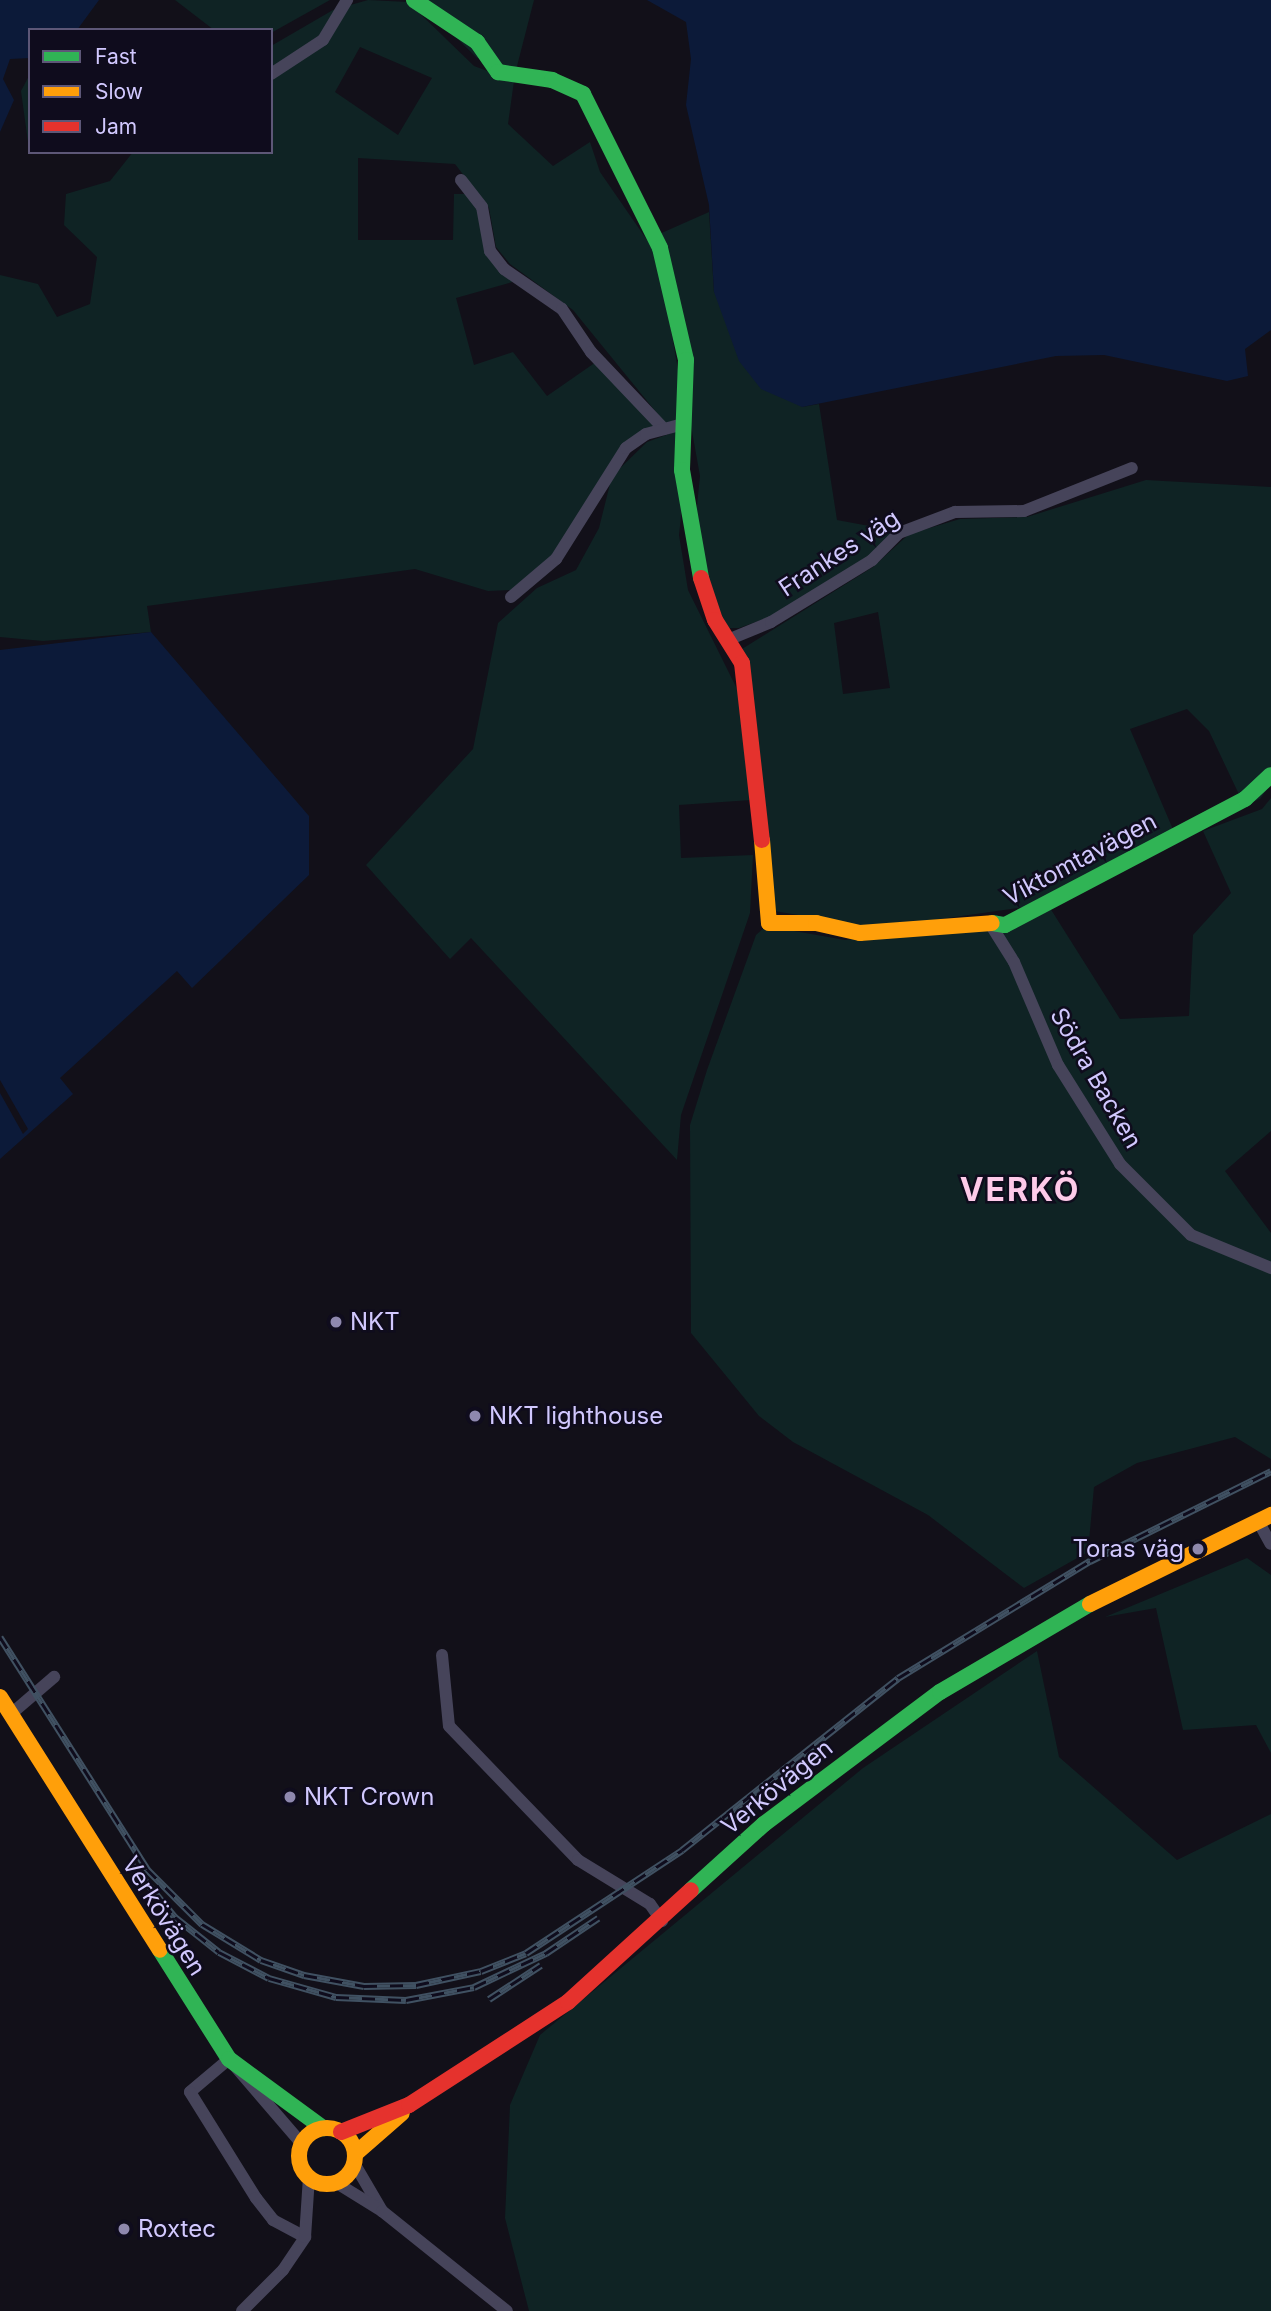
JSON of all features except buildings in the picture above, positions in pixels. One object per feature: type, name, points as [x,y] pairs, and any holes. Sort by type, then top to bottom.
[{"type":"street","points":[[273,73],[323,40],[347,0]]},
{"type":"street","points":[[414,0],[477,42],[498,72],[573,88],[592,106],[610,159],[660,248],[677,303],[686,360],[682,470],[693,555],[715,620],[730,639]]},
{"type":"street","points":[[461,180],[482,207],[490,251],[504,269],[562,309],[591,352],[664,429]]},
{"type":"street","points":[[511,597],[556,559],[626,448],[664,429],[683,424]]},
{"type":"street","name":"Frankes väg","points":[[730,639],[771,622],[872,560],[899,533],[955,512],[1024,511],[1132,468]]},
{"type":"street","name":"Viktomtavägen","points":[[730,639],[742,663],[751,712],[769,923],[816,923],[860,933],[989,922],[1005,925],[1040,902],[1102,876],[1245,799],[1271,775]]},
{"type":"street","name":"Södra Backen","points":[[989,922],[1014,962],[1058,1065],[1120,1164],[1191,1235],[1271,1268]]},
{"type":"street","points":[[1265,1518],[1271,1544]]},
{"type":"street","name":"Verkövägen","points":[[0,1697],[229,2059],[323,2128],[341,2132],[409,2105],[568,2002],[662,1921],[764,1824],[940,1692],[1038,1629],[1265,1518]]},
{"type":"street","points":[[442,1655],[449,1726],[578,1860],[650,1904],[662,1921]]},
{"type":"street","points":[[11,1714],[54,1677]]},
{"type":"street","points":[[302,2144],[229,2059],[199,2081],[190,2092],[192,2103],[273,2220],[304,2237]]},
{"type":"street","points":[[335,2182],[354,2159],[409,2105]]},
{"type":"street","points":[[242,2311],[283,2270],[304,2237],[309,2176],[300,2161],[302,2144],[323,2128]]},
{"type":"street","points":[[341,2132],[382,2211]]},
{"type":"street","points":[[309,2176],[335,2182],[382,2211],[508,2311]]},
{"type":"green space","points":[[175,0],[330,0],[273,32],[273,28],[211,28]]},
{"type":"green space","points":[[368,0],[408,2],[474,66],[514,81],[508,124],[553,166],[590,142],[600,172],[658,256],[680,381],[680,419],[665,423],[573,310],[510,264],[496,247],[489,208],[455,164],[358,158],[358,240],[453,240],[454,194],[467,194],[477,205],[486,251],[516,281],[456,298],[474,365],[513,352],[547,396],[596,362],[656,427],[626,444],[553,557],[513,590],[488,591],[415,569],[147,606],[151,632],[43,641],[0,637],[0,275],[38,284],[57,317],[90,304],[97,257],[64,225],[66,194],[110,181],[131,154],[273,154],[273,45],[333,10]],"holes":[[[360,47],[432,78],[398,135],[335,92]]]},
{"type":"green space","points":[[418,0],[534,0],[516,70],[477,58]]},
{"type":"green space","points":[[28,78],[28,142],[21,91]]},
{"type":"green space","points":[[709,212],[714,292],[802,407],[819,404],[837,520],[896,531],[869,557],[772,616],[739,628],[725,628],[693,545],[700,476],[657,235]]},
{"type":"green space","points":[[677,431],[685,480],[679,535],[688,590],[740,695],[751,800],[679,805],[681,858],[753,855],[750,913],[681,1115],[677,1160],[471,938],[450,959],[366,865],[473,749],[498,623],[537,588],[576,570],[599,528],[612,476],[647,442]]},
{"type":"green space","points":[[1146,480],[1271,487],[1271,784],[1260,799],[1244,805],[1209,731],[1187,709],[1130,729],[1175,834],[1025,907],[877,928],[762,909],[742,649],[873,567],[909,534],[960,519],[1027,517]],"holes":[[[878,612],[890,688],[843,694],[834,623]]]},
{"type":"green space","points":[[1271,798],[1271,1131],[1225,1171],[1271,1233],[1271,1459],[1235,1437],[1137,1463],[1094,1487],[1088,1552],[1024,1588],[928,1515],[793,1442],[759,1416],[691,1333],[690,1125],[707,1070],[756,935],[766,926],[845,940],[1025,917],[1050,908],[1120,1019],[1189,1016],[1193,935],[1231,893],[1203,831],[1262,809]]},
{"type":"green space","points":[[1247,1558],[1271,1575],[1271,1753],[1256,1725],[1183,1730],[1156,1608],[1105,1617]]},
{"type":"green space","points":[[1037,1651],[1059,1757],[1177,1860],[1271,1814],[1271,2311],[529,2311],[505,2218],[510,2105],[540,2035],[863,1768]]},
{"type":"water","points":[[0,0],[99,0],[78,28],[28,28],[28,58],[10,59],[3,79],[14,100],[0,132]]},
{"type":"water","points":[[647,0],[1271,0],[1271,330],[1245,349],[1248,376],[1227,381],[1104,355],[1056,356],[802,407],[761,389],[739,361],[714,292],[709,205],[686,105],[691,59],[686,22]]},
{"type":"water","points":[[151,632],[309,816],[309,875],[192,988],[177,971],[60,1078],[73,1094],[0,1159],[0,650]]},
{"type":"pier","points":[[0,1080],[28,1129],[23,1134],[0,1093]]},
{"type":"railway","points":[[0,1637],[147,1869],[202,1924],[261,1960],[304,1975],[364,1986],[416,1985],[481,1971],[526,1953],[682,1850],[898,1678],[1090,1561],[1271,1471]]},
{"type":"railway","points":[[130,1862],[175,1917],[219,1952],[269,1978],[336,1997],[406,2000],[474,1987],[546,1953],[598,1918]]},
{"type":"railway","points":[[489,1999],[541,1965]]},
{"type":"traffic: fast","points":[[414,0],[477,42],[498,72],[552,80],[583,94],[660,248],[686,360],[682,470],[701,578]]},
{"type":"traffic: fast","points":[[992,923],[1005,925],[1245,799],[1271,775]]},
{"type":"traffic: fast","points":[[691,1890],[764,1824],[940,1692],[1090,1604]]},
{"type":"traffic: fast","points":[[160,1950],[229,2059],[323,2128]]},
{"type":"traffic: slow","points":[[762,840],[769,923],[816,923],[860,933],[992,923]]},
{"type":"traffic: slow","points":[[1090,1604],[1271,1515]]},
{"type":"traffic: slow","points":[[0,1697],[160,1950]]},
{"type":"traffic: slow","points":[[355,2154],[402,2113]]},
{"type":"traffic: slow","points":[[327,2128],[347,2136],[355,2156],[347,2176],[327,2184],[307,2176],[299,2156],[307,2136],[327,2128]]},
{"type":"traffic: jam","points":[[701,578],[715,620],[742,663],[762,840]]},
{"type":"traffic: jam","points":[[341,2132],[409,2105],[568,2002],[691,1890]]},
{"type":"place","name":"NKT","points":[[336,1322]]},
{"type":"place","name":"NKT lighthouse","points":[[475,1416]]},
{"type":"place","name":"Toras väg","points":[[1198,1549]]},
{"type":"place","name":"NKT Crown","points":[[290,1797]]},
{"type":"place","name":"Roxtec","points":[[124,2229]]},
{"type":"district","name":"VERKÖ","points":[[1020,1190]]}]
